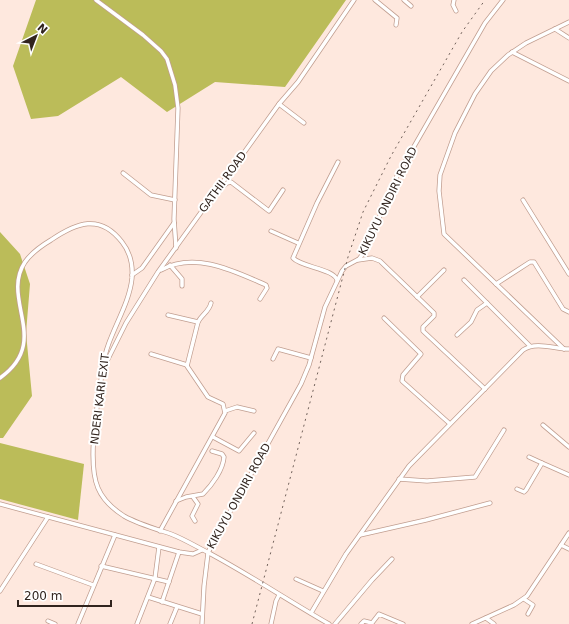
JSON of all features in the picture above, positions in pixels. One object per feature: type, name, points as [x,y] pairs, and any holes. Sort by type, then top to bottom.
[{"type":"street","points":[[96,0],[143,35],[161,51],[166,59],[175,85],[178,108],[174,223],[176,248]]},
{"type":"street","name":"GATHII ROAD","points":[[102,371],[126,323],[158,272],[279,104],[298,82],[354,0]]},
{"type":"street","points":[[375,0],[397,18],[396,25]]},
{"type":"street","points":[[404,0],[411,6]]},
{"type":"street","points":[[454,0],[453,4],[456,10]]},
{"type":"street","name":"KIKUYU ONDIRI ROAD","points":[[202,624],[208,553],[301,384],[311,358],[323,312],[337,280],[343,269],[358,260],[366,251],[393,185],[418,138],[486,23],[503,0]]},
{"type":"street","points":[[567,349],[444,234],[439,180],[453,136],[475,94],[491,71],[512,52],[526,43],[569,22]]},
{"type":"street","points":[[556,29],[569,38]]},
{"type":"street","points":[[512,52],[569,81]]},
{"type":"street","points":[[279,104],[304,123]]},
{"type":"street","points":[[337,280],[333,274],[312,268],[293,259],[298,243],[338,162]]},
{"type":"street","points":[[123,173],[151,195],[175,200]]},
{"type":"street","points":[[218,190],[227,183],[231,182],[269,211],[283,190]]},
{"type":"street","points":[[523,200],[569,274]]},
{"type":"street","name":"NDERI KARI EXIT","points":[[0,378],[14,365],[23,344],[24,330],[16,296],[16,285],[22,265],[36,250],[70,227],[78,224],[94,223],[113,232],[122,242],[130,256],[132,274],[129,290],[106,351],[102,371],[94,446],[94,470],[98,487],[107,502],[121,514],[160,530],[208,553],[329,624]]},
{"type":"street","points":[[132,274],[142,268],[174,223]]},
{"type":"street","points":[[271,231],[298,243]]},
{"type":"street","points":[[358,260],[376,259],[434,314],[423,327],[423,331],[485,389]]},
{"type":"street","points":[[496,284],[530,262],[534,262],[563,309],[569,312]]},
{"type":"street","points":[[158,272],[170,265],[217,265],[266,285],[267,288],[260,299]]},
{"type":"street","points":[[170,265],[182,279],[182,286]]},
{"type":"street","points":[[417,297],[444,270]]},
{"type":"street","points":[[464,280],[530,346]]},
{"type":"street","points":[[211,303],[209,310],[198,322],[187,365],[193,377],[208,397],[222,404],[226,411]]},
{"type":"street","points":[[457,335],[471,322],[477,310],[487,303]]},
{"type":"street","points":[[168,315],[198,322]]},
{"type":"street","points":[[384,318],[421,354],[403,375],[402,381],[449,423]]},
{"type":"street","points":[[311,614],[323,591],[360,535],[399,479],[419,454],[519,353],[530,346],[567,349]]},
{"type":"street","points":[[273,359],[278,349],[311,358]]},
{"type":"street","points":[[151,354],[187,365]]},
{"type":"street","points":[[160,530],[213,437],[226,411],[237,407],[254,411]]},
{"type":"street","points":[[543,424],[569,447]]},
{"type":"street","points":[[399,479],[427,482],[475,477],[504,430]]},
{"type":"street","points":[[213,437],[239,451],[254,433]]},
{"type":"street","points":[[176,501],[185,497],[193,497],[205,492],[219,473],[224,457],[222,454],[212,451]]},
{"type":"street","points":[[529,458],[569,475]]},
{"type":"street","points":[[517,490],[524,492],[526,490],[542,463]]},
{"type":"street","points":[[193,497],[198,504],[192,516],[195,521]]},
{"type":"street","points":[[360,535],[490,503]]},
{"type":"street","points":[[0,504],[179,552],[193,554],[202,550]]},
{"type":"street","points":[[0,591],[48,517]]},
{"type":"street","points":[[472,624],[524,599],[569,532]]},
{"type":"street","points":[[78,624],[115,535]]},
{"type":"street","points":[[561,545],[569,549]]},
{"type":"street","points":[[137,624],[155,578],[159,547]]},
{"type":"street","points":[[162,602],[179,552]]},
{"type":"street","points":[[335,624],[392,559]]},
{"type":"street","points":[[36,564],[93,585]]},
{"type":"street","points":[[101,566],[169,582]]},
{"type":"street","points":[[296,579],[323,591]]},
{"type":"street","points":[[271,624],[276,600],[279,594]]},
{"type":"street","points":[[148,597],[202,614]]},
{"type":"street","points":[[524,599],[532,605],[528,614]]},
{"type":"street","points":[[170,624],[177,607]]},
{"type":"street","points":[[361,624],[364,621],[372,623],[379,614],[403,624]]},
{"type":"street","points":[[486,618],[494,624]]},
{"type":"street","points":[[48,621],[55,624]]},
{"type":"shaded area","points":[[36,0],[346,0],[285,87],[215,82],[167,112],[121,77],[58,116],[31,119],[13,66]]},
{"type":"shaded area","points":[[0,232],[20,254],[30,284],[26,333],[32,396],[3,438],[0,438]]},
{"type":"shaded area","points":[[0,443],[84,464],[78,520],[0,499]]},
{"type":"railway","points":[[252,624],[348,257],[363,212],[391,156],[462,32],[485,0]]}]
